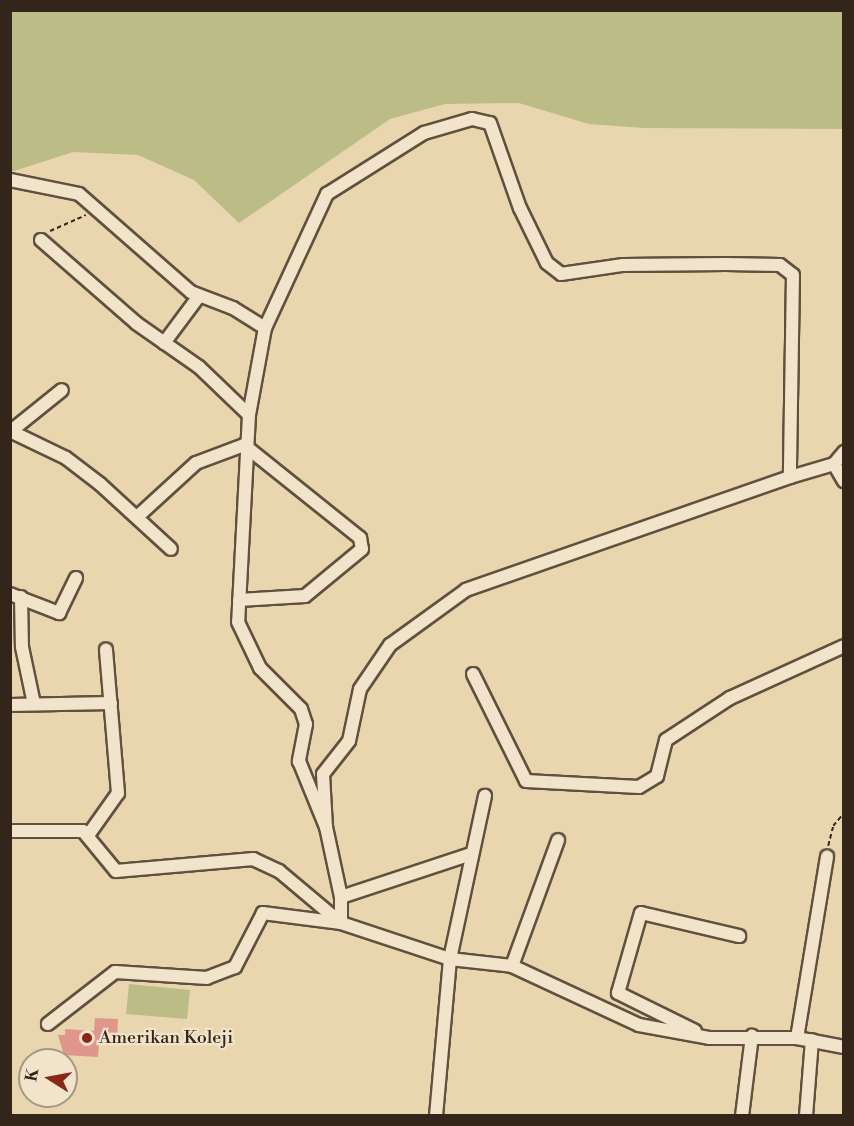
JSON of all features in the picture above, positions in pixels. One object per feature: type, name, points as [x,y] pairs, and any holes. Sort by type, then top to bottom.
[{"type":"street","points":[[326,827],[299,761],[306,724],[301,709],[260,668],[238,622],[238,600],[244,445],[265,328],[327,194],[424,133],[472,119],[490,123],[520,208],[547,263],[561,274],[623,265],[780,265],[793,275],[790,477]]},
{"type":"street","points":[[10,180],[66,188],[101,212],[199,296],[233,308],[265,328]]},
{"type":"street","points":[[41,240],[164,343],[200,367],[249,415]]},
{"type":"street","points":[[164,343],[199,296]]},
{"type":"street","points":[[62,390],[11,431],[66,458],[137,517],[171,549]]},
{"type":"street","points":[[137,517],[196,463],[244,445]]},
{"type":"street","points":[[238,600],[305,596],[362,549],[357,532],[244,445]]},
{"type":"street","points":[[341,923],[341,897],[326,827],[323,774],[349,741],[360,689],[390,645],[466,590],[790,477],[834,464],[843,452]]},
{"type":"street","points":[[834,464],[843,481]]},
{"type":"street","points":[[34,704],[21,639],[16,596],[59,613],[76,578]]},
{"type":"street","points":[[473,674],[526,781],[639,787],[657,776],[666,740],[730,698],[843,646]]},
{"type":"street","points":[[89,834],[118,793],[106,650]]},
{"type":"street","points":[[10,705],[111,703]]},
{"type":"street","points":[[436,1116],[450,959],[485,796]]},
{"type":"street","points":[[10,831],[89,834]]},
{"type":"street","points":[[89,834],[117,871],[241,857],[264,862],[341,923]]},
{"type":"street","points":[[512,966],[558,840]]},
{"type":"street","points":[[341,897],[471,854]]},
{"type":"street","points":[[797,1038],[827,856]]},
{"type":"street","points":[[48,1024],[115,972],[207,978],[235,967],[263,913],[341,923],[450,959],[512,966],[639,1025],[709,1038],[752,1036],[797,1038],[843,1047]]},
{"type":"street","points":[[709,1038],[618,993],[641,913],[739,936]]},
{"type":"street","points":[[742,1116],[752,1036]]},
{"type":"street","points":[[806,1116],[812,1040]]},
{"type":"path","points":[[41,240],[69,220],[101,212]]},
{"type":"path","points":[[827,856],[833,826],[843,813]]},
{"type":"green space","points":[[11,10],[843,11],[843,129],[644,128],[589,124],[519,103],[445,104],[390,119],[239,223],[194,180],[138,155],[73,152],[11,172]]},
{"type":"green space","points":[[129,984],[190,990],[187,1019],[126,1014]]},
{"type":"building","name":"Amerikan Koleji","points":[[95,1018],[118,1019],[117,1041],[99,1042],[98,1057],[78,1056],[78,1048],[62,1048],[58,1035],[65,1035],[65,1029],[94,1031]]},
{"type":"place","name":"Amerikan Koleji","points":[[87,1038]]}]
